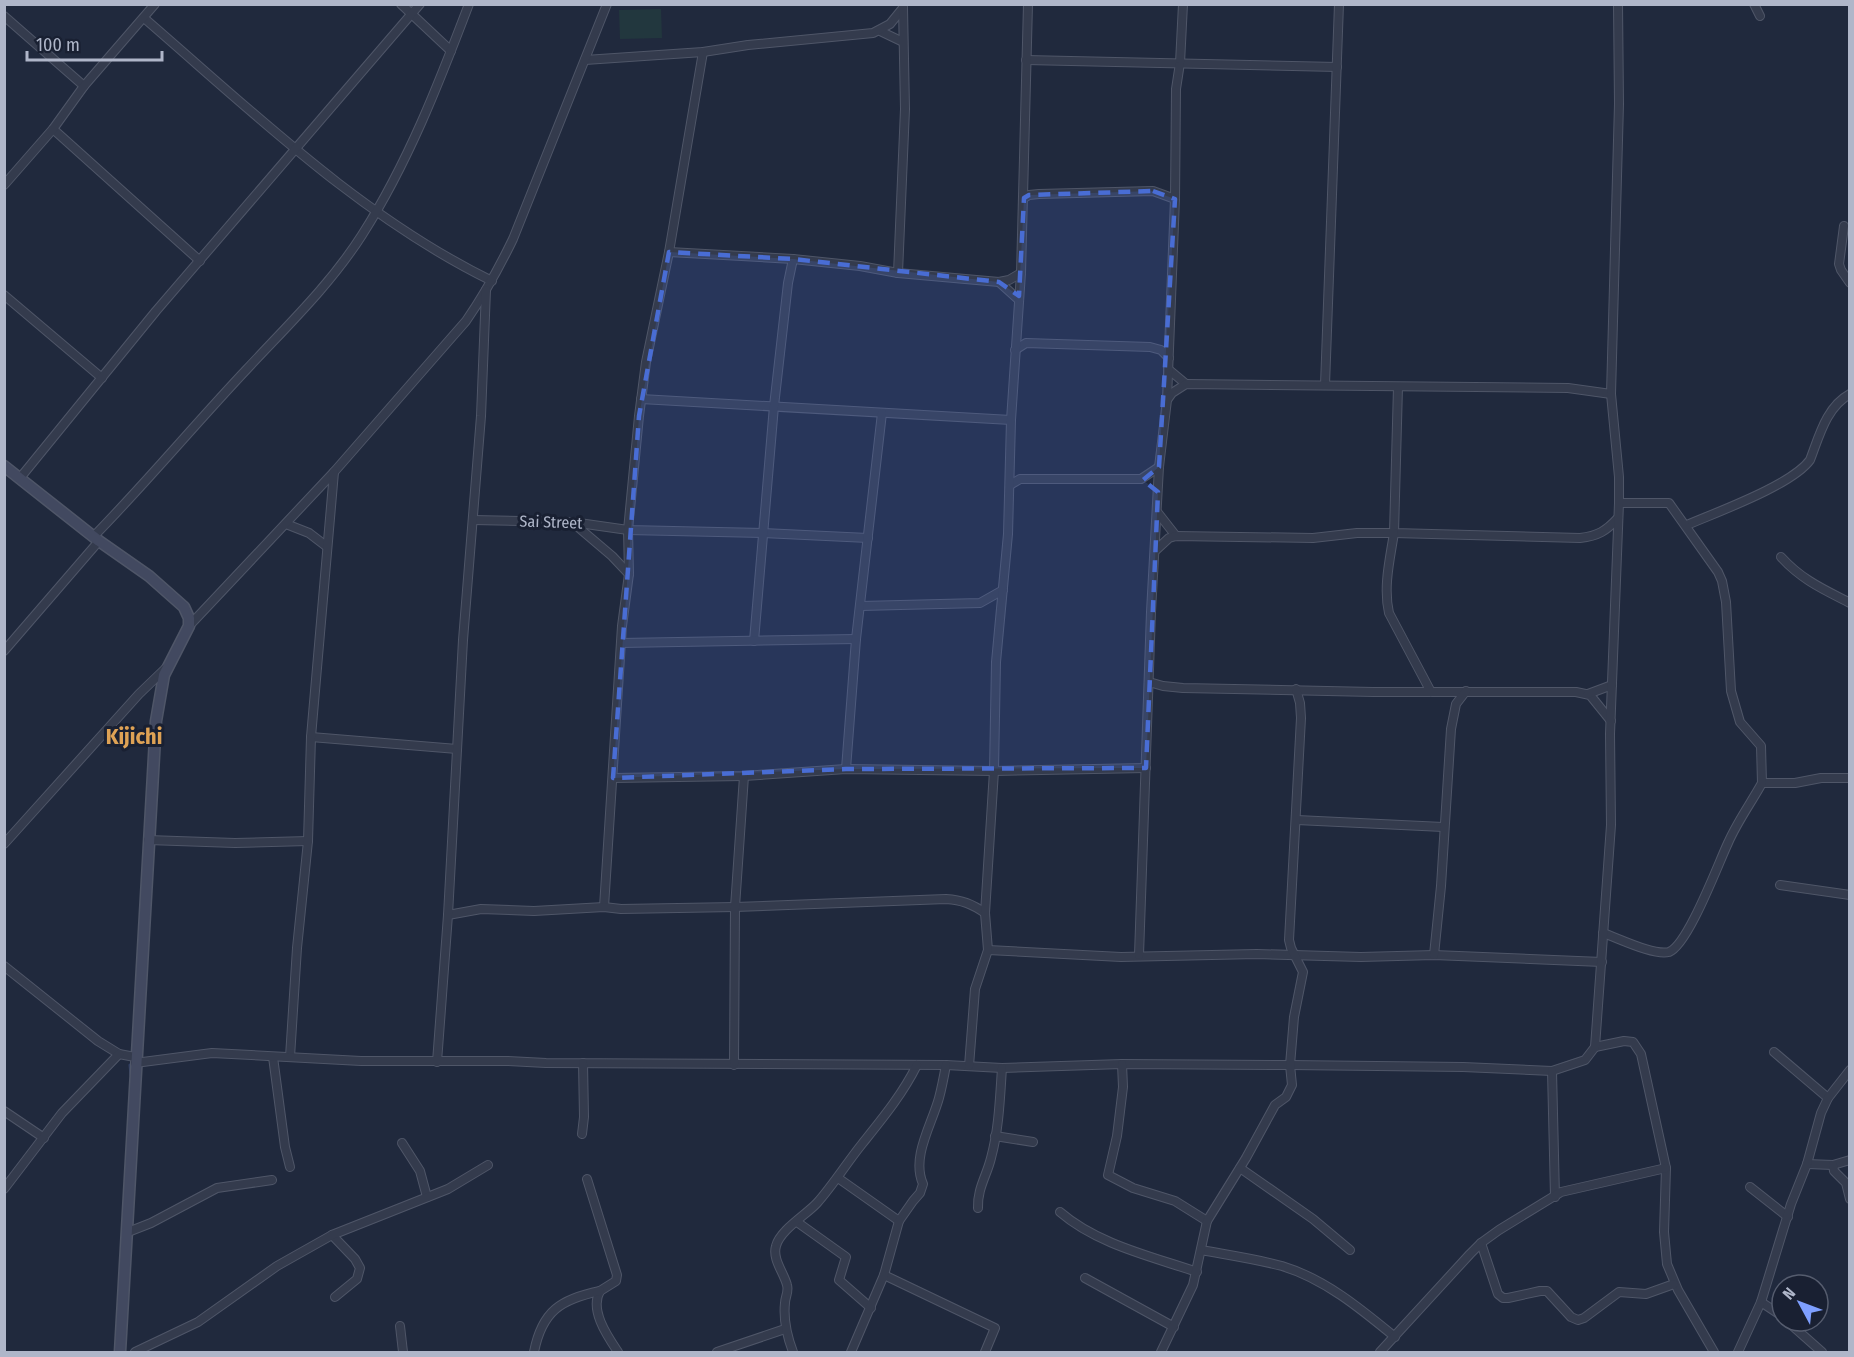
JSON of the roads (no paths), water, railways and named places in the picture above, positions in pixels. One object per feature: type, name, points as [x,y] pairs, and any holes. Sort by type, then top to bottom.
[{"type":"street","points":[[4,185],[53,129],[84,86],[155,4]]},
{"type":"street","points":[[401,4],[451,51]]},
{"type":"street","points":[[20,478],[295,148],[420,4]]},
{"type":"street","points":[[4,651],[146,482],[327,282],[360,238],[400,168],[469,4]]},
{"type":"street","points":[[4,844],[168,665],[189,626],[334,472],[466,321],[492,280],[513,239],[607,4]]},
{"type":"street","points":[[969,1066],[975,989],[988,950],[985,913],[994,771],[996,662],[1010,485],[1011,420],[1021,273],[1028,4]]},
{"type":"street","points":[[1139,955],[1159,467],[1167,400],[1169,358],[1175,200],[1176,88],[1180,63],[1183,4]]},
{"type":"street","points":[[1325,385],[1339,4]]},
{"type":"street","points":[[4,966],[98,1041],[119,1054],[135,1060],[212,1053],[360,1061],[508,1060],[734,1065],[946,1065],[1002,1068],[1122,1064],[1290,1065],[1463,1067],[1552,1071],[1586,1060],[1595,1047],[1611,825],[1611,720],[1619,503],[1619,477],[1611,394],[1619,104],[1618,4]]},
{"type":"street","points":[[1754,4],[1760,16]]},
{"type":"street","points":[[585,60],[703,52],[748,45],[867,34],[880,31],[890,24],[903,6]]},
{"type":"street","points":[[898,273],[905,109],[903,6]]},
{"type":"street","points":[[4,16],[84,86]]},
{"type":"street","points":[[144,18],[295,148],[350,192],[453,261],[492,280]]},
{"type":"street","points":[[880,31],[903,42]]},
{"type":"street","points":[[604,907],[604,878],[621,643],[629,574],[628,530],[641,399],[703,52]]},
{"type":"street","points":[[1026,60],[1337,67]]},
{"type":"street","points":[[53,129],[200,261]]},
{"type":"street","points":[[1024,198],[1039,194],[1153,191],[1161,192],[1175,200]]},
{"type":"street","points":[[1845,226],[1839,264],[1850,283]]},
{"type":"street","points":[[669,252],[793,259],[860,266],[898,273],[999,282],[1009,280],[1021,273]]},
{"type":"street","points":[[754,640],[774,406],[787,291],[793,259]]},
{"type":"street","points":[[999,282],[1019,300]]},
{"type":"street","points":[[437,1062],[481,416],[486,290]]},
{"type":"street","points":[[4,295],[102,378]]},
{"type":"street","points":[[1015,350],[1026,343],[1150,347],[1161,350],[1169,358]]},
{"type":"street","points":[[1168,369],[1186,384]]},
{"type":"street","points":[[1167,400],[1172,393],[1186,384],[1568,388],[1611,394]]},
{"type":"street","points":[[1398,387],[1394,533],[1386,583],[1387,605],[1389,613],[1431,692]]},
{"type":"street","points":[[1687,525],[1788,479],[1805,466],[1810,460],[1828,415],[1836,404],[1850,394]]},
{"type":"street","points":[[641,399],[1011,420]]},
{"type":"street","points":[[846,769],[856,639],[882,413]]},
{"type":"street","points":[[4,466],[177,599],[187,613],[189,626]]},
{"type":"street","points":[[1010,485],[1020,479],[1142,479],[1159,467]]},
{"type":"street","points":[[290,1057],[297,948],[308,841],[311,737],[334,472]]},
{"type":"street","points":[[1142,479],[1158,492]]},
{"type":"street","points":[[1603,933],[1657,952],[1668,952],[1676,948],[1686,935],[1715,876],[1728,842],[1762,783],[1761,746],[1740,722],[1731,691],[1726,602],[1718,572],[1669,502],[1619,503]]},
{"type":"street","points":[[1157,512],[1176,536]]},
{"type":"street","points":[[1155,550],[1169,538],[1176,536],[1313,538],[1357,533],[1394,533],[1580,538],[1599,535],[1607,530],[1618,517]]},
{"type":"street","name":"Sai Street","points":[[473,520],[572,522],[628,530],[868,538]]},
{"type":"street","points":[[572,522],[612,556],[629,574]]},
{"type":"street","points":[[286,524],[309,533],[326,546]]},
{"type":"street","points":[[1781,557],[1798,574],[1817,587],[1850,603]]},
{"type":"street","points":[[861,606],[980,603],[1003,590]]},
{"type":"street","points":[[621,643],[856,639]]},
{"type":"street","points":[[120,1353],[156,721],[161,684],[168,665]]},
{"type":"street","points":[[1149,682],[1182,688],[1373,692],[1576,692],[1588,694],[1612,685]]},
{"type":"street","points":[[1161,1353],[1185,1305],[1197,1272],[1207,1221],[1275,1105],[1288,1093],[1292,1085],[1290,1065],[1294,1017],[1303,972],[1289,940],[1301,718],[1296,689]]},
{"type":"street","points":[[1434,955],[1453,715],[1456,704],[1466,691]]},
{"type":"street","points":[[1588,694],[1601,705],[1611,720]]},
{"type":"street","points":[[311,737],[457,748]]},
{"type":"street","points":[[613,778],[744,776],[846,769],[994,771],[1146,768]]},
{"type":"street","points":[[734,1065],[735,907],[744,776]]},
{"type":"street","points":[[1762,783],[1795,783],[1821,778],[1850,778]]},
{"type":"street","points":[[1297,820],[1443,827]]},
{"type":"street","points":[[148,840],[235,843],[308,841]]},
{"type":"street","points":[[1780,885],[1850,895]]},
{"type":"street","points":[[448,915],[481,909],[534,911],[604,907],[621,909],[735,907],[946,899],[972,904],[985,913]]},
{"type":"street","points":[[988,950],[1121,957],[1139,955],[1434,955],[1602,962]]},
{"type":"street","points":[[1595,1047],[1624,1041],[1633,1042],[1641,1054],[1666,1168],[1664,1232],[1667,1264],[1674,1284],[1714,1353]]},
{"type":"street","points":[[1774,1052],[1828,1098]]},
{"type":"street","points":[[4,1189],[62,1113],[119,1054]]},
{"type":"street","points":[[273,1057],[285,1147],[290,1167]]},
{"type":"street","points":[[582,1134],[583,1063]]},
{"type":"street","points":[[1122,1064],[1122,1097],[1117,1136],[1108,1175],[1133,1188],[1175,1201],[1207,1221]]},
{"type":"street","points":[[793,1353],[785,1329],[785,1303],[788,1289],[775,1248],[783,1234],[816,1204],[838,1178],[861,1145],[892,1108],[917,1065]]},
{"type":"street","points":[[851,1353],[884,1275],[899,1221],[921,1193],[922,1149],[939,1098],[946,1065]]},
{"type":"street","points":[[978,1208],[977,1197],[991,1159],[995,1136],[1002,1068]]},
{"type":"street","points":[[1738,1353],[1761,1302],[1797,1185],[1807,1164],[1821,1113],[1828,1098],[1850,1070]]},
{"type":"street","points":[[1552,1071],[1554,1197]]},
{"type":"street","points":[[4,1111],[44,1138]]},
{"type":"street","points":[[995,1136],[1033,1142]]},
{"type":"street","points":[[402,1143],[420,1171],[427,1197]]},
{"type":"street","points":[[1807,1164],[1833,1165],[1850,1160]]},
{"type":"street","points":[[135,1353],[198,1322],[277,1266],[332,1235],[456,1185],[488,1165]]},
{"type":"street","points":[[1833,1165],[1834,1172],[1846,1183],[1850,1199]]},
{"type":"street","points":[[1240,1168],[1313,1219],[1350,1250]]},
{"type":"street","points":[[1380,1353],[1481,1243],[1561,1192],[1666,1168]]},
{"type":"street","points":[[838,1178],[899,1221]]},
{"type":"street","points":[[534,1353],[542,1328],[553,1311],[574,1296],[600,1291],[616,1281],[617,1275],[587,1179]]},
{"type":"street","points":[[128,1232],[151,1223],[217,1188],[272,1180]]},
{"type":"street","points":[[1750,1187],[1788,1217]]},
{"type":"street","points":[[1060,1212],[1091,1234],[1197,1272]]},
{"type":"street","points":[[797,1222],[846,1257],[839,1280],[871,1308]]},
{"type":"street","points":[[332,1235],[355,1259],[360,1268],[357,1279],[335,1297]]},
{"type":"street","points":[[1481,1243],[1498,1294],[1503,1298],[1547,1291],[1571,1317],[1578,1320],[1618,1293],[1646,1294],[1674,1284]]},
{"type":"street","points":[[1201,1250],[1282,1266],[1309,1277],[1353,1303],[1395,1337]]},
{"type":"street","points":[[884,1275],[995,1328],[985,1353]]},
{"type":"street","points":[[1085,1278],[1174,1327]]},
{"type":"street","points":[[600,1291],[597,1301],[603,1327],[618,1353]]},
{"type":"street","points":[[1761,1302],[1770,1308]]},
{"type":"street","points":[[400,1326],[403,1353]]},
{"type":"street","points":[[717,1353],[785,1329]]},
{"type":"street","points":[[1800,1333],[1822,1353]]},
{"type":"waterway","points":[[130,1065],[131,1075]]},
{"type":"district","name":"Kijichi","points":[[134,736]]}]
